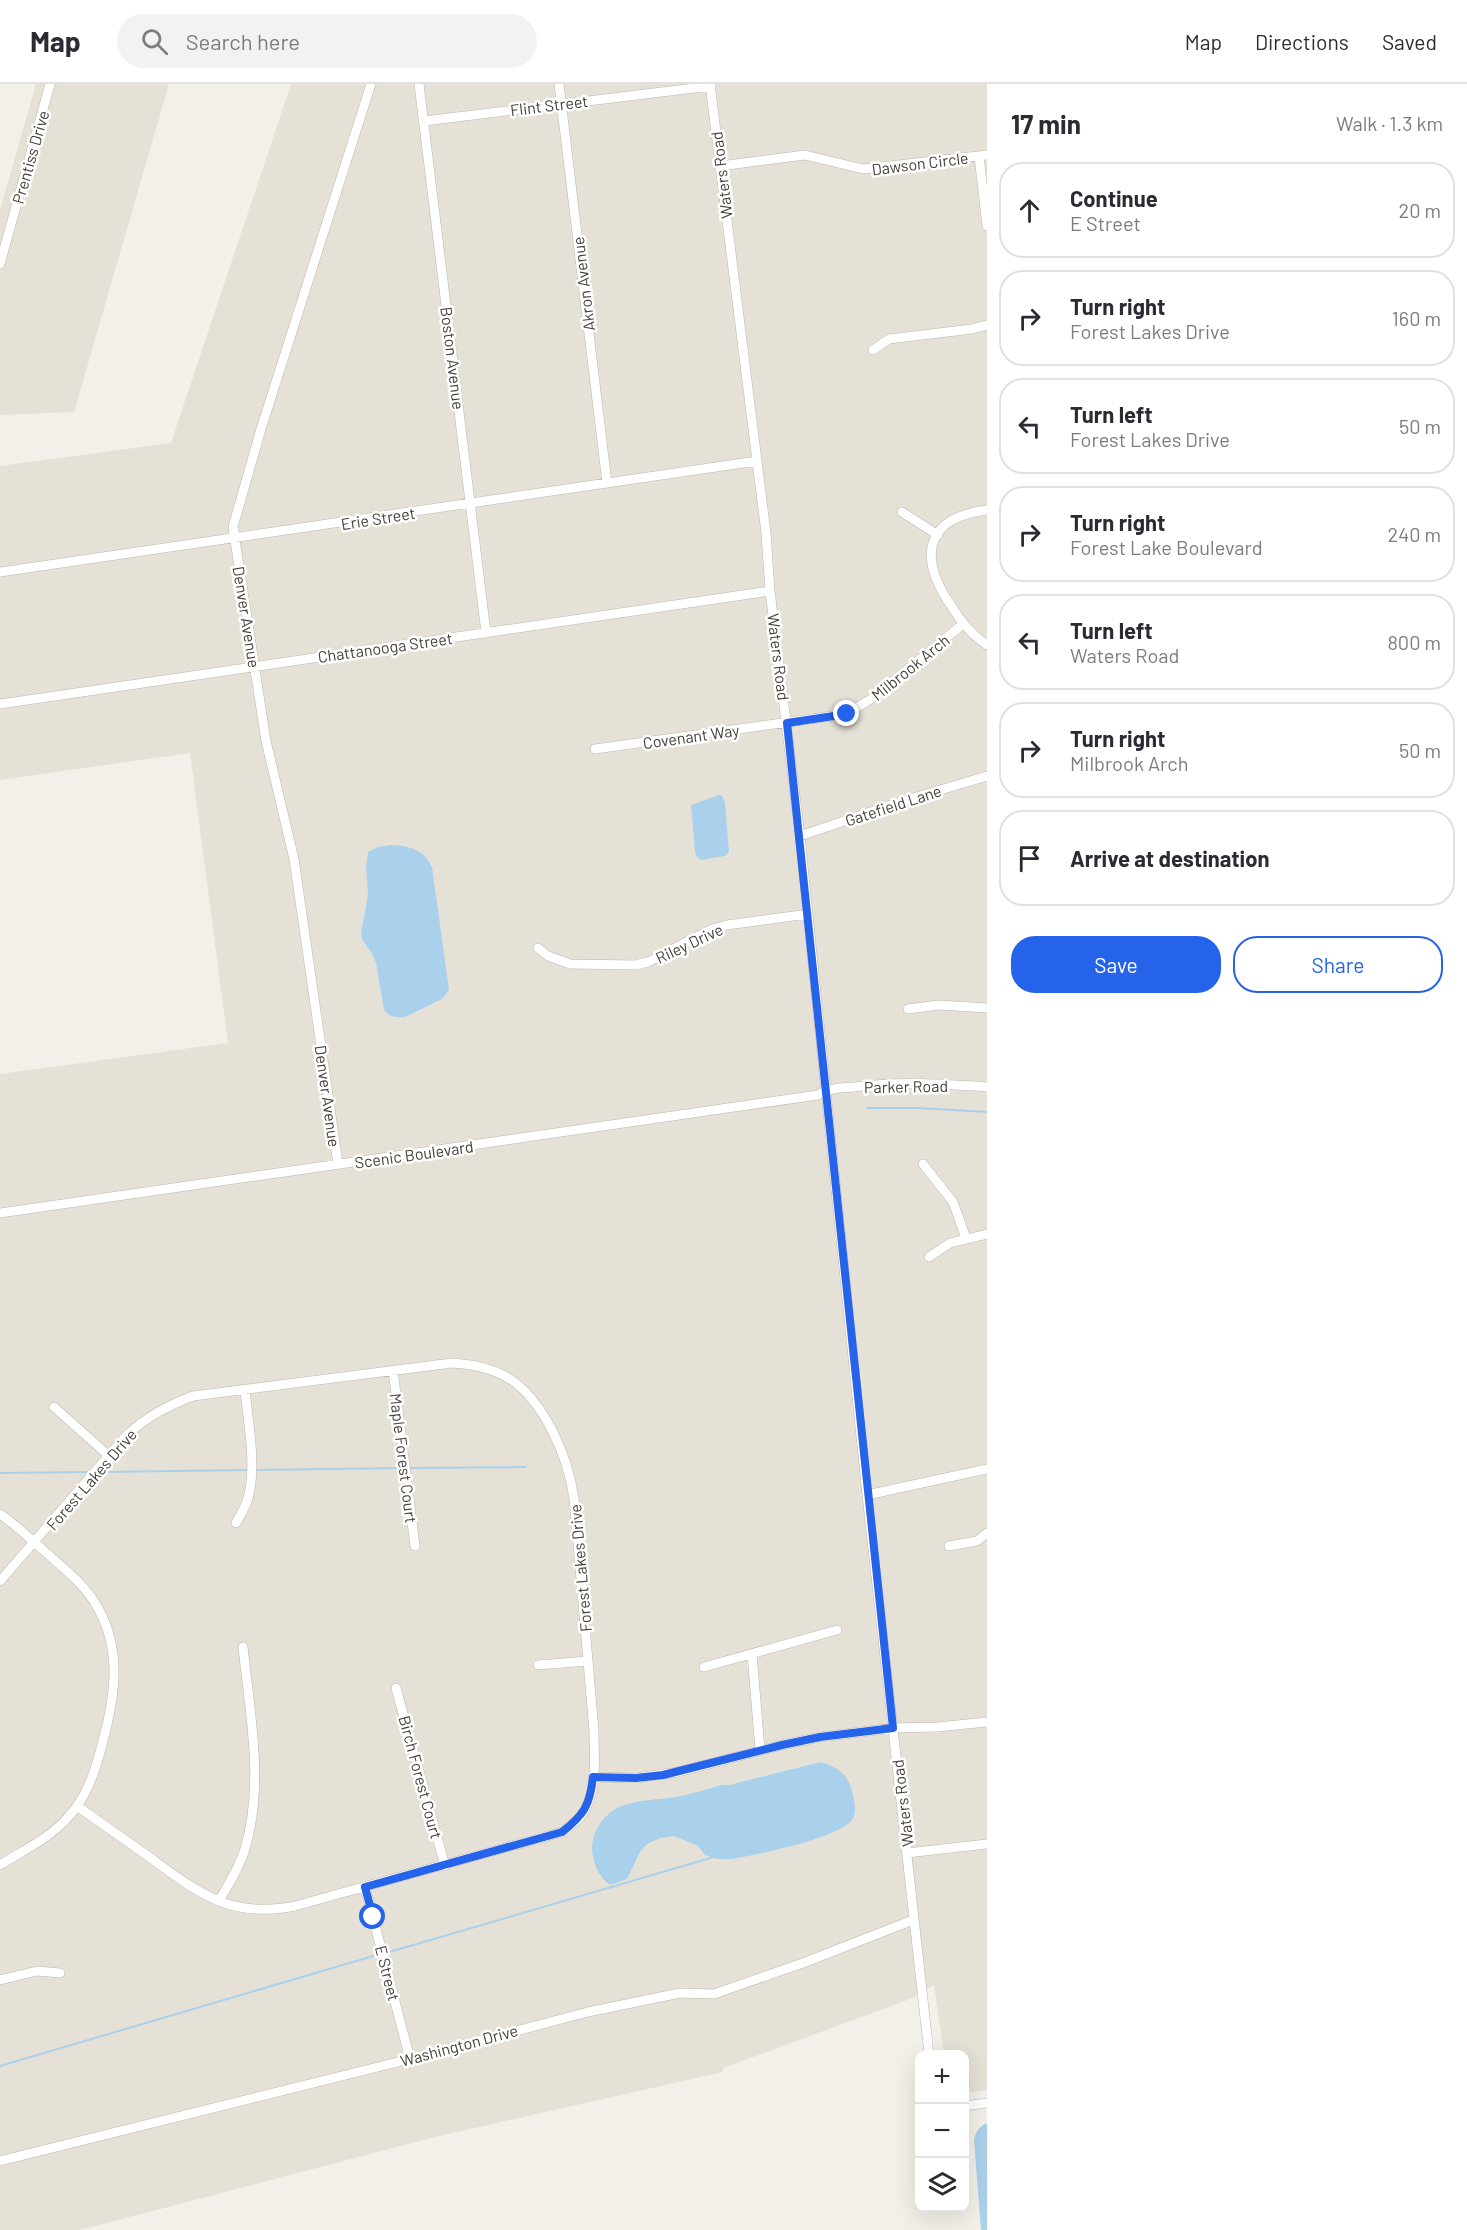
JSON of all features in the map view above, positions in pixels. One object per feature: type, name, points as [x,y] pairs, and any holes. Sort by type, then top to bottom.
[{"type":"street","name":"Prentiss Drive","points":[[0,264],[50,84]]},
{"type":"street","name":"Denver Avenue","points":[[338,1164],[294,859],[266,741],[234,539],[234,518],[371,84]]},
{"type":"street","name":"Boston Avenue","points":[[419,84],[486,633]]},
{"type":"street","name":"Akron Avenue","points":[[559,84],[607,483]]},
{"type":"street","name":"Flint Street","points":[[424,121],[711,85]]},
{"type":"street","name":"Waters Road","points":[[711,85],[766,533],[770,591],[800,836],[867,1495],[928,2050]]},
{"type":"street","name":"Dawson Circle","points":[[720,166],[805,155],[863,170],[983,156],[987,226]]},
{"type":"street","points":[[873,350],[889,339],[972,329],[987,325]]},
{"type":"street","name":"Erie Street","points":[[0,572],[757,461]]},
{"type":"street","points":[[987,510],[968,512],[943,526],[932,552],[931,566],[942,593],[963,624],[987,645]]},
{"type":"street","points":[[902,512],[938,535]]},
{"type":"street","name":"Chattanooga Street","points":[[0,704],[770,591]]},
{"type":"street","name":"Milbrook Arch","points":[[787,723],[836,717],[855,710],[963,624]]},
{"type":"street","name":"Covenant Way","points":[[595,749],[787,723]]},
{"type":"street","name":"Gatefield Lane","points":[[800,836],[900,802],[987,776]]},
{"type":"street","name":"Riley Drive","points":[[538,948],[548,956],[570,964],[635,965],[648,962],[712,929],[808,915]]},
{"type":"street","points":[[908,1009],[939,1005],[987,1008]]},
{"type":"street","name":"Parker Road","points":[[826,1090],[880,1083],[987,1087]]},
{"type":"street","name":"Scenic Boulevard","points":[[0,1213],[818,1095],[826,1090]]},
{"type":"street","points":[[923,1164],[953,1202],[966,1238]]},
{"type":"street","points":[[929,1257],[950,1244],[987,1234]]},
{"type":"street","name":"Forest Lakes Drive","points":[[0,1581],[109,1456],[145,1419],[159,1410],[193,1396],[452,1363],[480,1366],[512,1379],[538,1404],[560,1446],[570,1474],[594,1731],[593,1777],[584,1813],[562,1832],[445,1866],[277,1910],[246,1909],[219,1902],[198,1892],[77,1806]]},
{"type":"street","name":"Maple Forest Court","points":[[393,1370],[415,1546]]},
{"type":"street","points":[[236,1523],[248,1500],[251,1472],[251,1440],[245,1390]]},
{"type":"street","points":[[54,1407],[109,1456]]},
{"type":"street","points":[[867,1495],[987,1469]]},
{"type":"street","points":[[0,1514],[90,1595],[99,1609],[111,1641],[115,1676],[112,1707],[94,1775],[77,1806],[71,1815],[47,1837],[0,1865]]},
{"type":"street","points":[[949,1546],[977,1541],[987,1533]]},
{"type":"street","points":[[704,1667],[837,1630]]},
{"type":"street","points":[[219,1902],[244,1852],[254,1804],[254,1765],[243,1647]]},
{"type":"street","points":[[752,1654],[760,1750]]},
{"type":"street","points":[[538,1665],[588,1661]]},
{"type":"street","name":"Birch Forest Court","points":[[396,1688],[445,1866]]},
{"type":"street","points":[[593,1777],[636,1778],[663,1775],[820,1737],[893,1728],[937,1727],[987,1722]]},
{"type":"street","points":[[907,1853],[987,1844]]},
{"type":"street","name":"E Street","points":[[365,1887],[410,2059]]},
{"type":"street","name":"Washington Drive","points":[[0,2161],[627,2003],[680,1994],[714,1994],[803,1963],[913,1920]]},
{"type":"street","points":[[0,1980],[37,1971],[60,1972]]},
{"type":"street","points":[[969,2105],[987,2103]]},
{"type":"shaded area","points":[[36,84],[169,84],[74,412],[0,415],[0,210]]},
{"type":"shaded area","points":[[291,84],[987,84],[987,2090],[969,2092],[969,2050],[943,2050],[934,1985],[913,1998],[723,2068],[723,2072],[435,2137],[80,2230],[0,2230],[0,1074],[228,1043],[190,753],[0,780],[0,466],[171,443]]},
{"type":"water","points":[[719,795],[725,802],[729,852],[725,856],[701,860],[696,856],[695,851],[691,805]]},
{"type":"water","points":[[404,846],[420,852],[432,867],[449,990],[442,999],[405,1017],[391,1016],[384,1010],[376,963],[361,933],[368,895],[366,867],[368,852],[378,847]]},
{"type":"water","points":[[821,1762],[832,1766],[844,1775],[850,1785],[854,1801],[853,1818],[833,1832],[816,1839],[732,1859],[718,1859],[705,1855],[698,1846],[674,1836],[660,1838],[647,1844],[640,1852],[627,1879],[610,1885],[597,1869],[592,1849],[595,1832],[605,1817],[614,1810],[632,1803],[682,1796]]},
{"type":"water","points":[[987,2123],[987,2230],[981,2230],[974,2140],[981,2126]]},
{"type":"waterway","points":[[868,1108],[987,1112]]},
{"type":"waterway","points":[[409,1468],[526,1467]]},
{"type":"waterway","points":[[253,1470],[404,1468]]},
{"type":"waterway","points":[[100,1472],[248,1470]]},
{"type":"waterway","points":[[0,1473],[92,1472]]},
{"type":"waterway","points":[[386,1953],[714,1857]]},
{"type":"waterway","points":[[0,2066],[380,1954]]},
{"type":"route","points":[[373,1917],[365,1887],[562,1832],[584,1813],[593,1777],[636,1778],[663,1775],[820,1737],[893,1728],[787,723],[847,714]]}]
